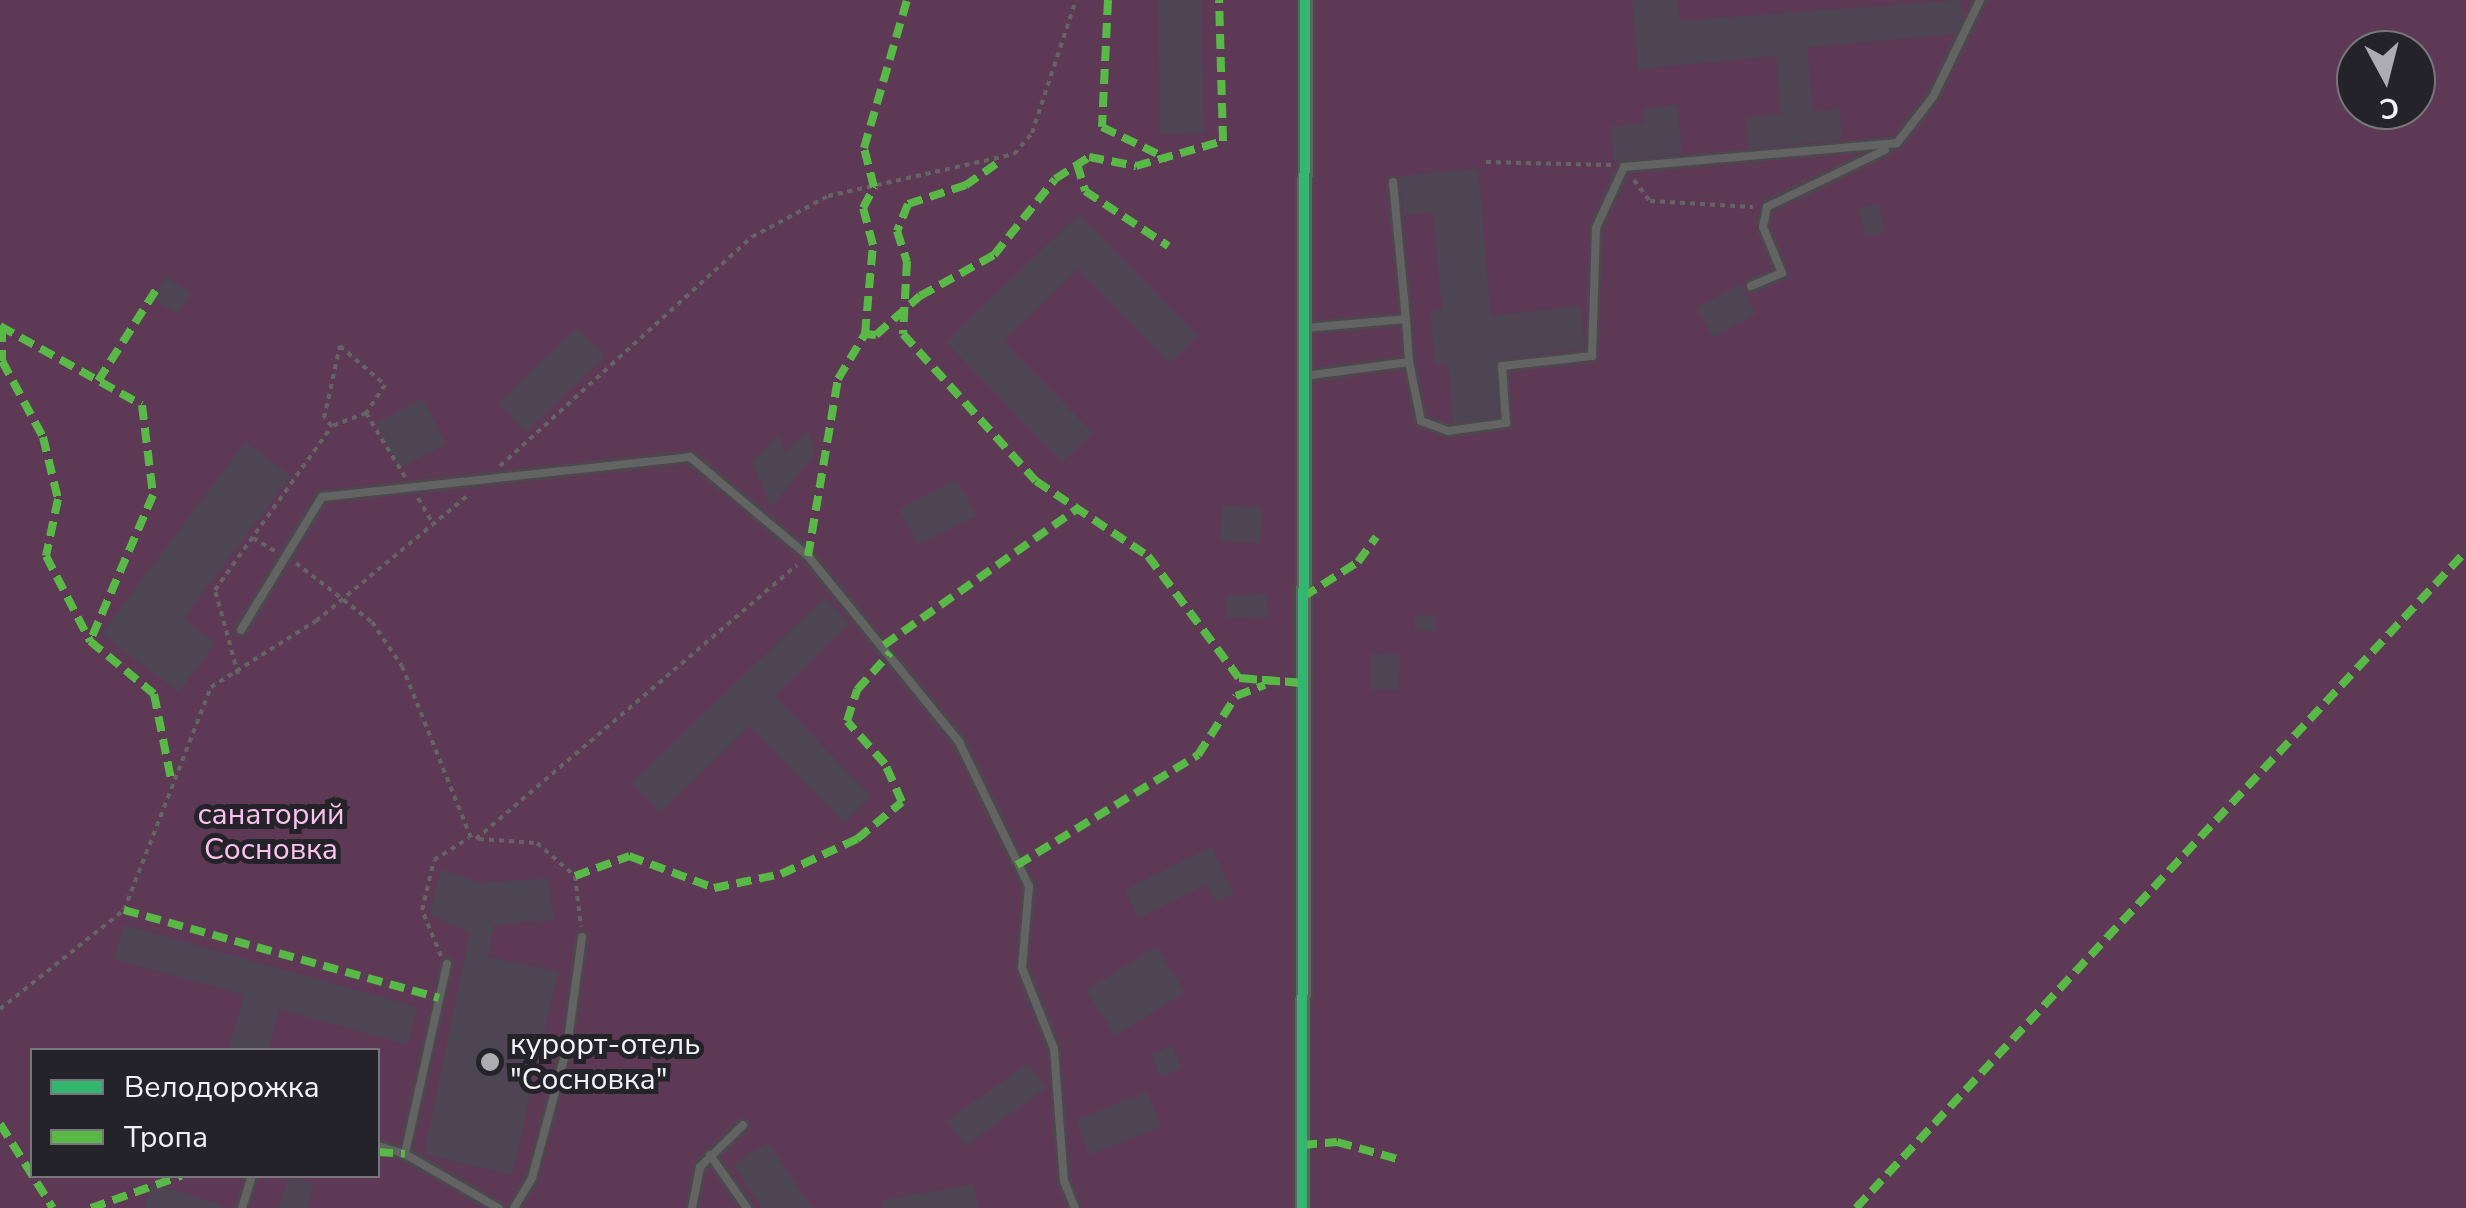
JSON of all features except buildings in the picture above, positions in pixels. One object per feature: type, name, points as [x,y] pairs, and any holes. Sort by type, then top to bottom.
[{"type":"street","points":[[1302,1208],[1305,0]]},
{"type":"lane","points":[[1751,286],[1782,272],[1763,228],[1767,207],[1897,142],[1933,96],[1980,0]]},
{"type":"lane","points":[[1393,182],[1414,410],[1448,431],[1506,423],[1502,366],[1592,356],[1596,228],[1624,167],[1897,142]]},
{"type":"lane","points":[[1304,328],[1406,320]]},
{"type":"lane","points":[[1304,376],[1410,362]]},
{"type":"lane","points":[[241,630],[322,497],[409,484],[690,457],[808,556],[960,742],[1028,886],[1022,968],[1054,1049],[1064,1181],[1074,1208]]},
{"type":"lane","points":[[514,1208],[532,1178],[568,1047],[582,937]]},
{"type":"lane","points":[[406,1154],[447,964]]},
{"type":"lane","points":[[692,1208],[710,1155],[743,1126]]},
{"type":"lane","points":[[380,1147],[406,1154],[498,1208]]},
{"type":"lane","points":[[710,1155],[747,1208]]},
{"type":"lane","points":[[242,1208],[251,1178]]},
{"type":"path","points":[[1486,162],[1624,167],[1650,202],[1767,207]]},
{"type":"path","points":[[238,674],[215,590],[332,426],[366,413],[385,385],[340,346],[324,405],[332,426]]},
{"type":"path","points":[[366,413],[434,526]]},
{"type":"path","points":[[447,964],[422,910],[434,860],[474,838],[808,556]]},
{"type":"path","points":[[313,572],[372,622],[402,666],[474,838]]},
{"type":"path","points":[[474,838],[537,843],[576,876],[582,937]]},
{"type":"green space","name":"санаторий Сосновка","points":[[0,0],[2466,0],[2466,1208],[0,1208]]},
{"type":"marked path","points":[[808,556],[838,379],[865,334],[873,245],[863,208],[874,187],[864,148],[907,0]]},
{"type":"marked path","points":[[1108,0],[1102,127],[1168,159]]},
{"type":"marked path","points":[[865,334],[876,335],[920,296],[994,255],[1055,179],[1089,157],[1136,166],[1223,141],[1219,0]]},
{"type":"marked path","points":[[996,164],[966,185],[908,204],[897,231],[907,261],[903,334],[1036,481],[1148,556],[1239,678],[1303,683],[1249,679]]},
{"type":"marked path","points":[[1077,164],[1085,191],[1168,246]]},
{"type":"marked path","points":[[98,381],[156,290]]},
{"type":"marked path","points":[[0,326],[142,405],[153,495],[90,641]]},
{"type":"marked path","points":[[2,327],[2,361],[43,437],[58,499],[46,556],[90,641],[154,694],[171,779]]},
{"type":"marked path","points":[[884,645],[1077,509]]},
{"type":"marked path","points":[[1303,597],[1358,562],[1376,537]]},
{"type":"marked path","points":[[1856,1208],[2466,551]]},
{"type":"marked path","points":[[575,876],[629,856],[714,888],[781,874],[857,839],[902,802],[885,764],[847,721],[857,690],[890,653]]},
{"type":"marked path","points":[[1017,865],[1198,755],[1236,696],[1265,685]]},
{"type":"marked path","points":[[124,910],[439,998]]},
{"type":"marked path","points":[[0,1124],[30,1172]]},
{"type":"marked path","points":[[1302,1145],[1337,1142],[1401,1160]]},
{"type":"marked path","points":[[380,1152],[405,1154]]},
{"type":"marked path","points":[[34,1178],[53,1208]]},
{"type":"marked path","points":[[91,1208],[175,1178]]},
{"type":"cycle path","points":[[1302,1208],[1305,0]]},
{"type":"place","name":"курорт-отель \"Сосновка\"","points":[[490,1062]]}]
